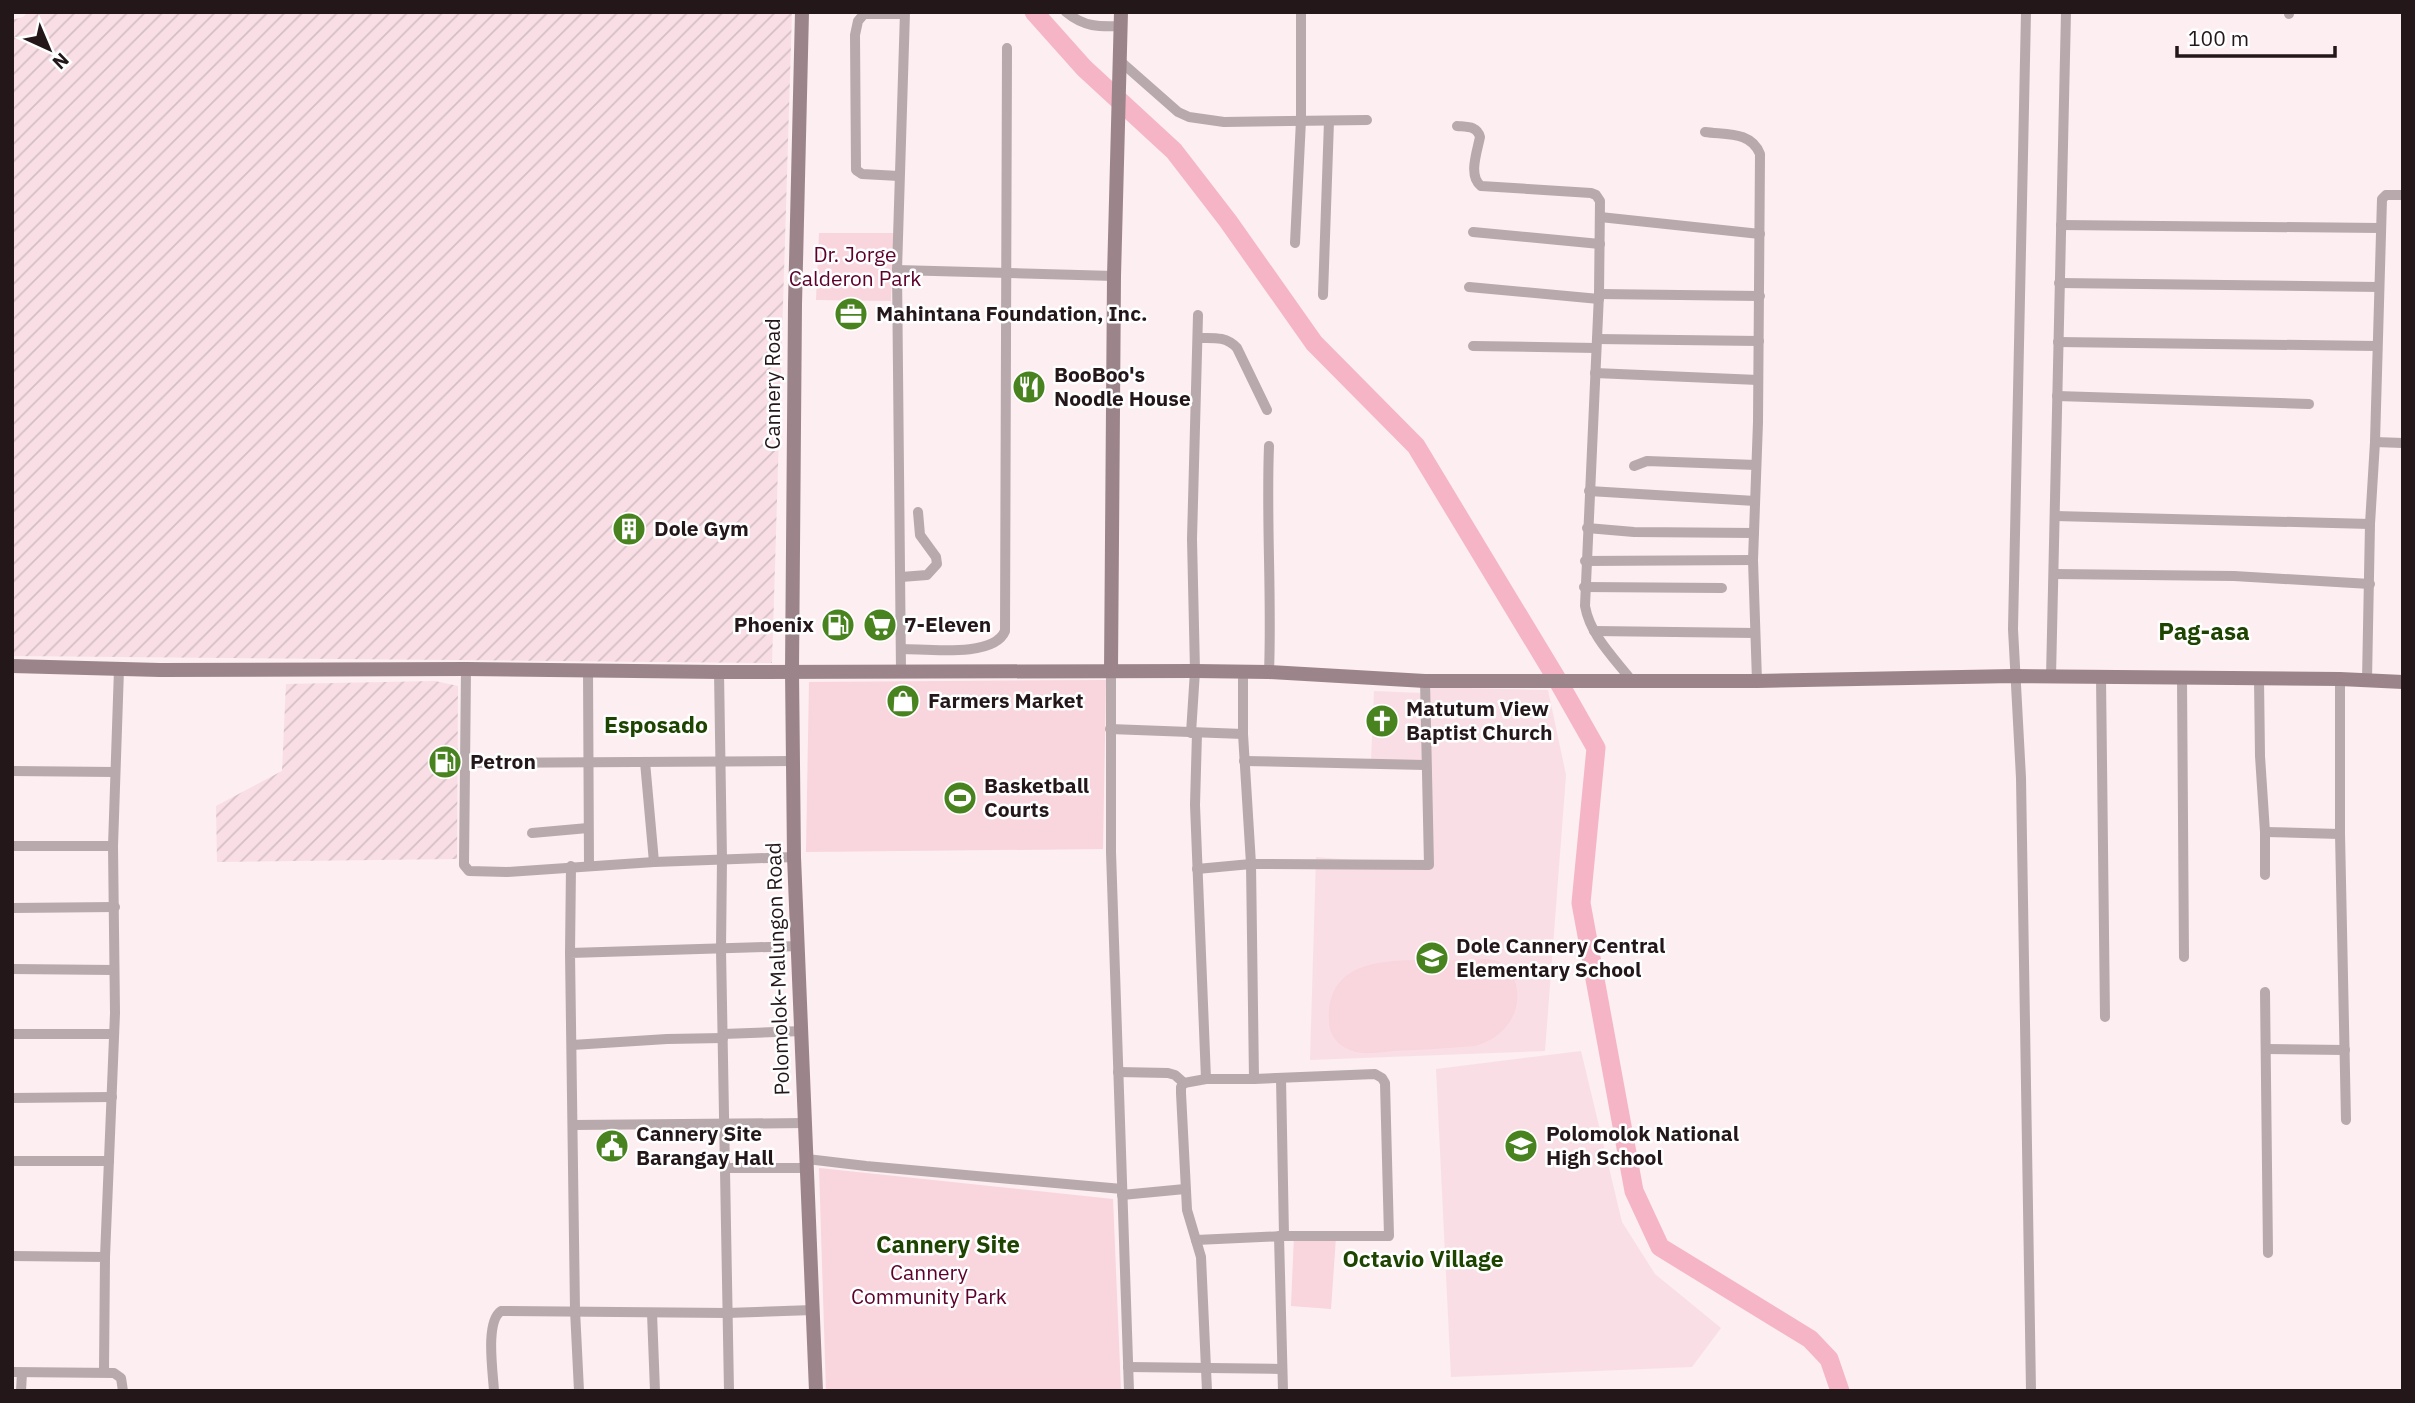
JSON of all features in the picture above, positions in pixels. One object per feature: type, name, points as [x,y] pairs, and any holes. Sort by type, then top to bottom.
[{"type":"street","name":"Cannery Road","points":[[792,671],[795,291],[802,12]]},
{"type":"street","points":[[1066,12],[1082,24],[1100,27],[1121,19],[1114,276],[1110,729],[1111,852],[1129,1391]]},
{"type":"street","points":[[1295,243],[1301,120],[1301,12]]},
{"type":"street","points":[[2026,12],[2013,629],[2022,792],[2031,1391]]},
{"type":"street","points":[[2051,677],[2066,12]]},
{"type":"street","points":[[899,176],[862,174],[856,170],[855,35],[858,21],[866,13],[904,13],[897,270],[901,671]]},
{"type":"street","points":[[902,649],[976,649],[997,642],[1005,631],[1007,48]]},
{"type":"street","points":[[1120,61],[1178,112],[1189,117],[1224,122],[1367,120]]},
{"type":"street","points":[[1324,295],[1329,121]]},
{"type":"street","points":[[1457,126],[1472,127],[1478,132],[1480,138],[1474,174],[1476,183],[1489,188],[1591,193],[1597,195],[1600,201],[1599,297],[1584,587],[1587,619],[1632,681]]},
{"type":"street","points":[[1705,132],[1749,139],[1756,145],[1761,172],[1753,560],[1757,681]]},
{"type":"street","points":[[2367,680],[2382,197],[2403,195]]},
{"type":"street","points":[[1600,217],[1760,234]]},
{"type":"street","points":[[2061,225],[2380,228]]},
{"type":"street","points":[[1473,232],[1600,244]]},
{"type":"street","points":[[897,270],[1114,276]]},
{"type":"street","points":[[2059,283],[2379,287]]},
{"type":"street","points":[[1469,286],[1599,297],[1760,296]]},
{"type":"street","points":[[1198,315],[1192,539],[1194,733],[1206,1079]]},
{"type":"street","points":[[1198,338],[1224,338],[1231,341],[1267,410]]},
{"type":"street","points":[[1474,346],[1759,341]]},
{"type":"street","points":[[2058,342],[2377,346]]},
{"type":"street","points":[[1595,373],[1758,380]]},
{"type":"street","points":[[2057,396],[2309,404]]},
{"type":"street","points":[[2375,442],[2403,443]]},
{"type":"street","points":[[1269,446],[1269,672]]},
{"type":"street","points":[[1634,466],[1647,461],[1756,465]]},
{"type":"street","points":[[1589,491],[1755,501]]},
{"type":"street","points":[[901,577],[927,575],[937,564],[936,557],[920,535],[918,512]]},
{"type":"street","points":[[2055,516],[2370,524]]},
{"type":"street","points":[[1587,528],[1633,532],[1754,533]]},
{"type":"street","points":[[1586,561],[1753,560]]},
{"type":"street","points":[[2054,574],[2234,576],[2370,584]]},
{"type":"street","points":[[1584,587],[1722,588]]},
{"type":"street","points":[[1594,631],[1755,633]]},
{"type":"street","points":[[12,666],[719,672],[1195,671],[1269,672],[1424,681],[1757,681],[2014,676],[2403,682]]},
{"type":"street","points":[[104,1371],[105,1257],[114,1034],[114,772],[119,669]]},
{"type":"street","points":[[466,669],[464,866],[472,873],[794,857]]},
{"type":"street","points":[[587,669],[589,866]]},
{"type":"street","name":"Polomolok-Malungon Road","points":[[792,671],[794,857],[816,1391]]},
{"type":"street","points":[[719,672],[729,1391]]},
{"type":"street","points":[[1243,672],[1244,761],[1251,864],[1254,1079]]},
{"type":"street","points":[[2101,677],[2105,1017]]},
{"type":"street","points":[[2182,678],[2184,957]]},
{"type":"street","points":[[2259,679],[2265,875]]},
{"type":"street","points":[[2340,679],[2340,834],[2346,1121]]},
{"type":"street","points":[[1197,869],[1251,864],[1429,865],[1424,681]]},
{"type":"street","points":[[1110,729],[1243,733]]},
{"type":"street","points":[[466,763],[793,761]]},
{"type":"street","points":[[1244,761],[1425,765]]},
{"type":"street","points":[[645,762],[654,862]]},
{"type":"street","points":[[12,771],[114,772]]},
{"type":"street","points":[[532,833],[588,828]]},
{"type":"street","points":[[2265,832],[2340,834]]},
{"type":"street","points":[[12,846],[113,846]]},
{"type":"street","points":[[571,866],[575,1310],[579,1391]]},
{"type":"street","points":[[12,908],[115,907]]},
{"type":"street","points":[[570,953],[799,946]]},
{"type":"street","points":[[12,969],[114,970]]},
{"type":"street","points":[[2264,992],[2268,1253]]},
{"type":"street","points":[[572,1045],[802,1031]]},
{"type":"street","points":[[12,1034],[114,1034]]},
{"type":"street","points":[[2266,1049],[2345,1050]]},
{"type":"street","points":[[1118,1072],[1168,1073],[1184,1083]]},
{"type":"street","points":[[1196,1240],[1281,1236],[1389,1236],[1384,1080],[1375,1074],[1206,1079],[1184,1083],[1181,1087],[1187,1210],[1196,1240],[1202,1257],[1206,1391]]},
{"type":"street","points":[[1281,1078],[1283,1391]]},
{"type":"street","points":[[12,1098],[111,1097]]},
{"type":"street","points":[[574,1125],[806,1123]]},
{"type":"street","points":[[12,1161],[109,1161]]},
{"type":"street","points":[[726,1168],[807,1163],[880,1167],[1122,1192],[1185,1189]]},
{"type":"street","points":[[12,1256],[105,1257]]},
{"type":"street","points":[[494,1391],[492,1326],[496,1315],[501,1311],[813,1311]]},
{"type":"street","points":[[652,1313],[654,1391]]},
{"type":"street","points":[[1128,1367],[1282,1369]]},
{"type":"street","points":[[21,1391],[17,1373],[104,1371],[118,1375],[122,1391]]},
{"type":"shaded area","points":[[28,12],[792,12],[772,663],[12,656],[12,20],[23,17]]},
{"type":"shaded area","points":[[435,681],[458,686],[457,859],[217,862],[216,806],[282,771],[286,684]]},
{"type":"shaded area","name":"Dole Cannery Central Elementary School","points":[[1430,687],[1548,690],[1566,775],[1545,1051],[1310,1060],[1316,857],[1430,866]]},
{"type":"shaded area","points":[[1374,691],[1421,693],[1423,762],[1371,761]]},
{"type":"shaded area","name":"Polomolok National High School","points":[[1581,1051],[1622,1222],[1655,1274],[1721,1328],[1692,1367],[1451,1377],[1436,1069]]},
{"type":"green space","name":"Dr. Jorge Calderon Park","points":[[819,233],[894,233],[891,301],[816,300]]},
{"type":"green space","points":[[1106,680],[1103,849],[806,852],[809,682]]},
{"type":"green space","points":[[1487,959],[1507,967],[1513,975],[1517,996],[1513,1016],[1508,1024],[1502,1032],[1485,1043],[1475,1046],[1361,1053],[1341,1045],[1334,1038],[1329,1023],[1331,999],[1340,982],[1355,971],[1373,964],[1394,961]]},
{"type":"green space","name":"Cannery Community Park","points":[[819,1168],[1113,1199],[1121,1391],[826,1391]]},
{"type":"green space","points":[[1294,1236],[1336,1237],[1331,1309],[1291,1306]]},
{"type":"waterway","points":[[1034,12],[1084,68],[1174,151],[1228,221],[1314,343],[1416,446],[1558,681],[1596,748],[1581,903],[1634,1191],[1660,1247],[1810,1339],[1829,1359],[1840,1391]]},
{"type":"place","name":"Mahintana Foundation, Inc.","points":[[851,314]]},
{"type":"place","name":"BooBoo's Noodle House","points":[[1029,387]]},
{"type":"place","name":"Dole Gym","points":[[629,529]]},
{"type":"place","name":"Phoenix","points":[[838,625]]},
{"type":"place","name":"7-Eleven","points":[[880,625]]},
{"type":"place","name":"Farmers Market","points":[[903,701]]},
{"type":"place","name":"Matutum View Baptist Church","points":[[1382,721]]},
{"type":"place","name":"Petron","points":[[445,762]]},
{"type":"place","name":"Basketball Courts","points":[[960,798]]},
{"type":"place","name":"Dole Cannery Central Elementary School","points":[[1432,958]]},
{"type":"place","name":"Cannery Site Barangay Hall","points":[[612,1146]]},
{"type":"place","name":"Polomolok National High School","points":[[1521,1146]]},
{"type":"district","name":"Pag-asa","points":[[2204,632]]},
{"type":"district","name":"Esposado","points":[[656,725]]},
{"type":"district","name":"Cannery Site","points":[[948,1245]]},
{"type":"district","name":"Octavio Village","points":[[1423,1259]]}]
